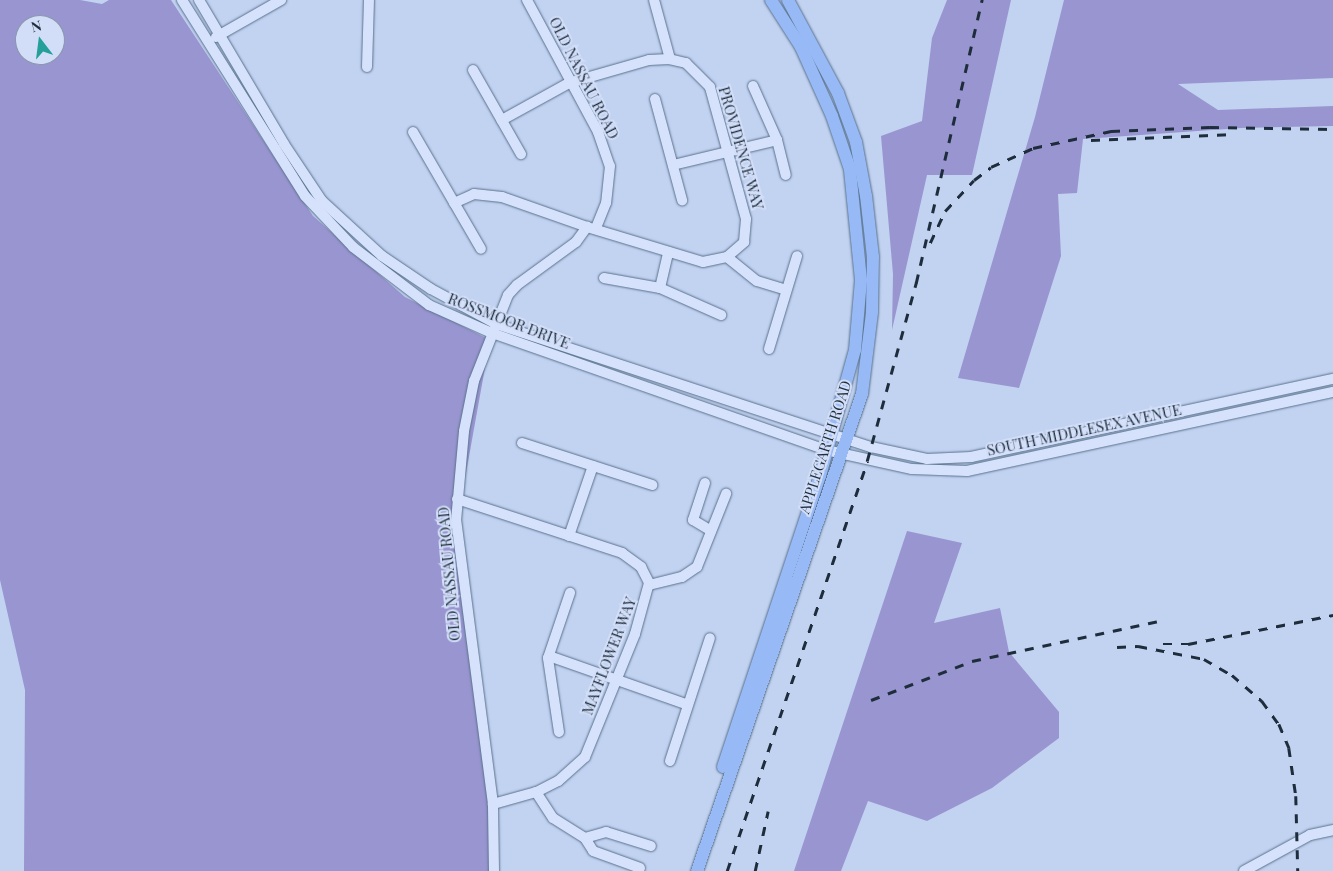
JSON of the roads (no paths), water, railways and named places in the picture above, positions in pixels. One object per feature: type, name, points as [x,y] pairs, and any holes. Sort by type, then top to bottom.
[{"type":"main road","name":"APPLEGARTH ROAD","points":[[688,871],[826,450],[855,350],[861,280],[858,225],[850,168],[832,116],[802,47],[771,0]]},
{"type":"main road","name":"APPLEGARTH ROAD","points":[[696,871],[862,394],[872,312],[873,257],[866,196],[856,142],[838,93],[788,0]]},
{"type":"street","name":"ROSSMOOR DRIVE","points":[[182,0],[305,196],[353,247],[429,305],[841,454]]},
{"type":"street","name":"ROSSMOOR DRIVE","points":[[199,0],[284,144],[322,201],[382,256],[494,328],[847,437]]},
{"type":"street","points":[[208,42],[281,0]]},
{"type":"street","points":[[367,67],[370,0]]},
{"type":"street","name":"OLD NASSAU ROAD","points":[[494,871],[493,804],[461,573],[457,499],[464,431],[474,381],[508,295],[517,285],[592,228],[606,204],[610,166],[598,132],[569,83],[527,0]]},
{"type":"street","points":[[654,0],[670,59]]},
{"type":"street","name":"PROVIDENCE WAY","points":[[502,120],[569,83],[649,60],[670,59],[686,63],[710,86],[746,219],[744,242],[727,257]]},
{"type":"street","points":[[473,70],[521,154]]},
{"type":"street","points":[[753,86],[777,140],[786,175]]},
{"type":"street","points":[[655,99],[682,200]]},
{"type":"street","points":[[413,132],[481,249]]},
{"type":"street","points":[[673,165],[726,150],[777,140]]},
{"type":"street","points":[[454,203],[474,194],[502,198],[668,252],[712,261],[727,257],[757,281],[786,290]]},
{"type":"street","points":[[660,288],[668,252]]},
{"type":"street","points":[[769,349],[797,256]]},
{"type":"street","points":[[604,278],[660,288],[721,315]]},
{"type":"street","name":"SOUTH MIDDLESEX AVENUE","points":[[847,437],[893,454],[927,459],[971,457],[1333,379]]},
{"type":"street","name":"SOUTH MIDDLESEX AVENUE","points":[[841,454],[912,469],[967,471],[1333,392]]},
{"type":"street","points":[[522,444],[652,485]]},
{"type":"street","points":[[569,536],[593,466]]},
{"type":"street","points":[[704,483],[693,520],[711,531]]},
{"type":"street","points":[[649,585],[682,577],[697,567],[726,494]]},
{"type":"street","name":"MAYFLOWER WAY","points":[[457,499],[622,553],[641,567],[649,585],[635,634],[614,679],[585,757],[558,781],[536,792],[493,804]]},
{"type":"street","points":[[559,732],[549,656],[570,593]]},
{"type":"street","points":[[670,761],[710,638]]},
{"type":"street","points":[[549,656],[688,705]]},
{"type":"street","points":[[536,792],[553,818],[585,838],[593,851],[640,868]]},
{"type":"street","points":[[1244,871],[1310,835],[1333,830]]},
{"type":"street","points":[[585,838],[606,832],[650,846]]},
{"type":"railway","points":[[727,871],[867,461],[916,283],[982,0]]},
{"type":"railway","points":[[930,243],[945,211],[974,180],[991,167],[1033,148],[1111,131],[1210,127],[1333,129]]},
{"type":"railway","points":[[1091,140],[1235,134]]},
{"type":"railway","points":[[1163,644],[1188,644],[1333,615]]},
{"type":"railway","points":[[871,700],[972,661],[1159,621]]},
{"type":"railway","points":[[1117,647],[1138,646],[1204,659],[1232,675],[1262,701],[1279,724],[1289,748],[1296,796],[1298,871]]},
{"type":"railway","points":[[755,871],[768,811]]}]
